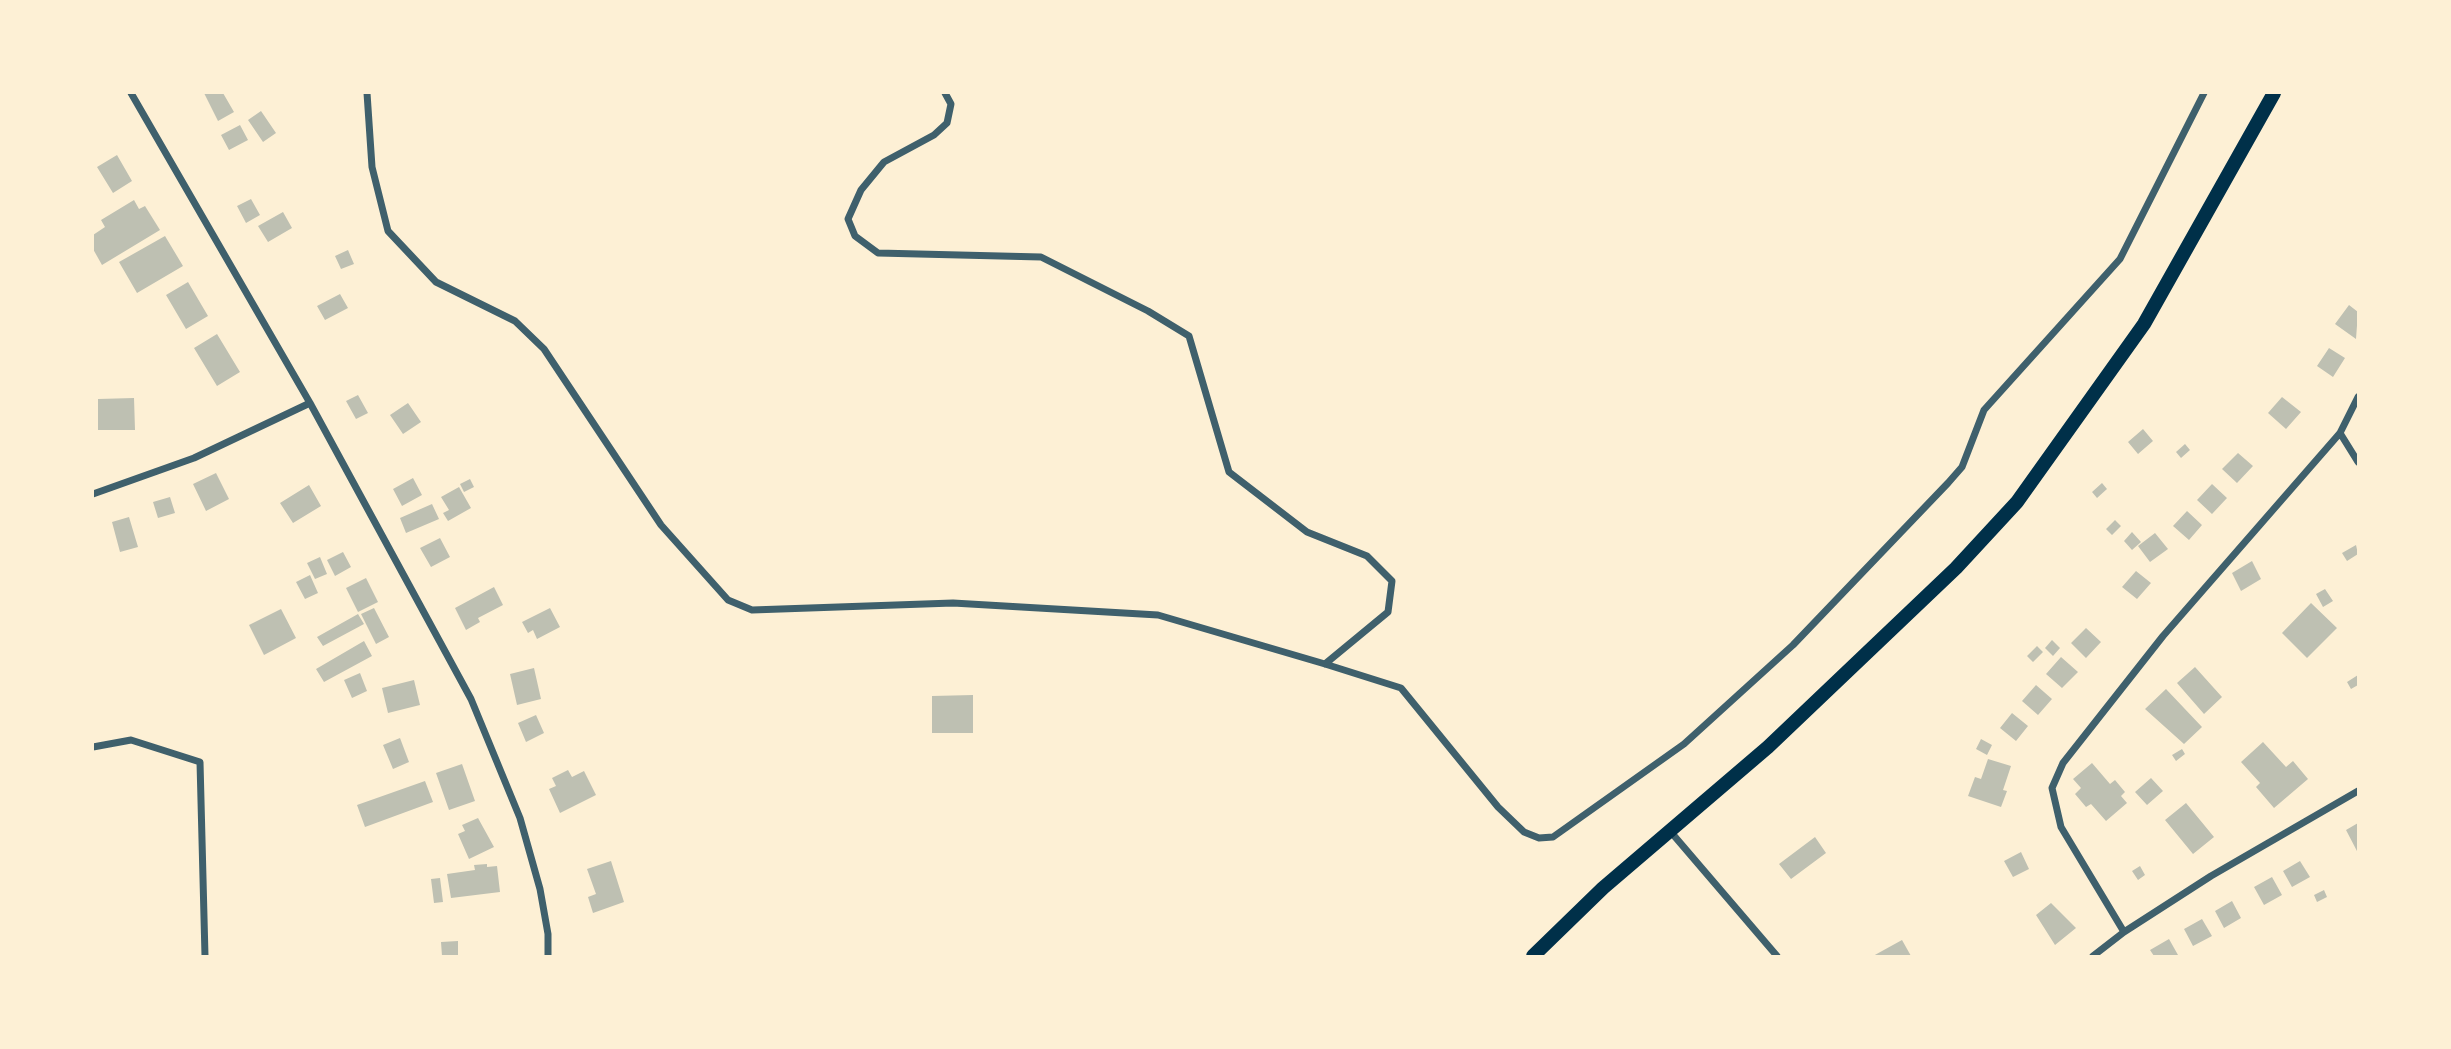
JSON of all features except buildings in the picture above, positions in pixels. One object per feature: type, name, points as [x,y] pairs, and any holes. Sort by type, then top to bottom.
[{"type":"main road","points":[[1533,956],[1669,831],[1768,747],[1956,568],[2017,502],[2144,324],[2274,93]]},
{"type":"street","points":[[131,93],[310,403],[444,645],[505,777],[540,889],[548,934],[548,956]]},
{"type":"street","points":[[368,93],[372,167],[388,231],[436,282],[515,321],[544,349],[661,525],[728,600],[752,610],[953,603],[1158,615],[1325,664],[1401,688],[1498,807],[1524,832],[1539,838],[1553,837],[1694,735],[1793,645],[1948,483],[1962,467],[1984,410],[2120,259],[2204,93]]},
{"type":"street","points":[[945,93],[951,104],[947,123],[934,135],[884,162],[862,190],[848,219],[855,236],[878,253],[1041,257],[1148,311],[1189,337],[1212,424],[1230,472],[1307,532],[1367,555],[1392,581],[1388,612],[1325,664]]},
{"type":"street","points":[[2124,932],[2061,827],[2052,788],[2063,763],[2163,636],[2340,433],[2358,397]]},
{"type":"street","points":[[93,494],[194,458],[310,403]]},
{"type":"street","points":[[2340,433],[2358,462]]},
{"type":"street","points":[[93,747],[131,740],[200,762],[205,956]]},
{"type":"street","points":[[2093,956],[2124,932],[2211,876],[2358,791]]},
{"type":"street","points":[[1669,831],[1777,956]]}]
